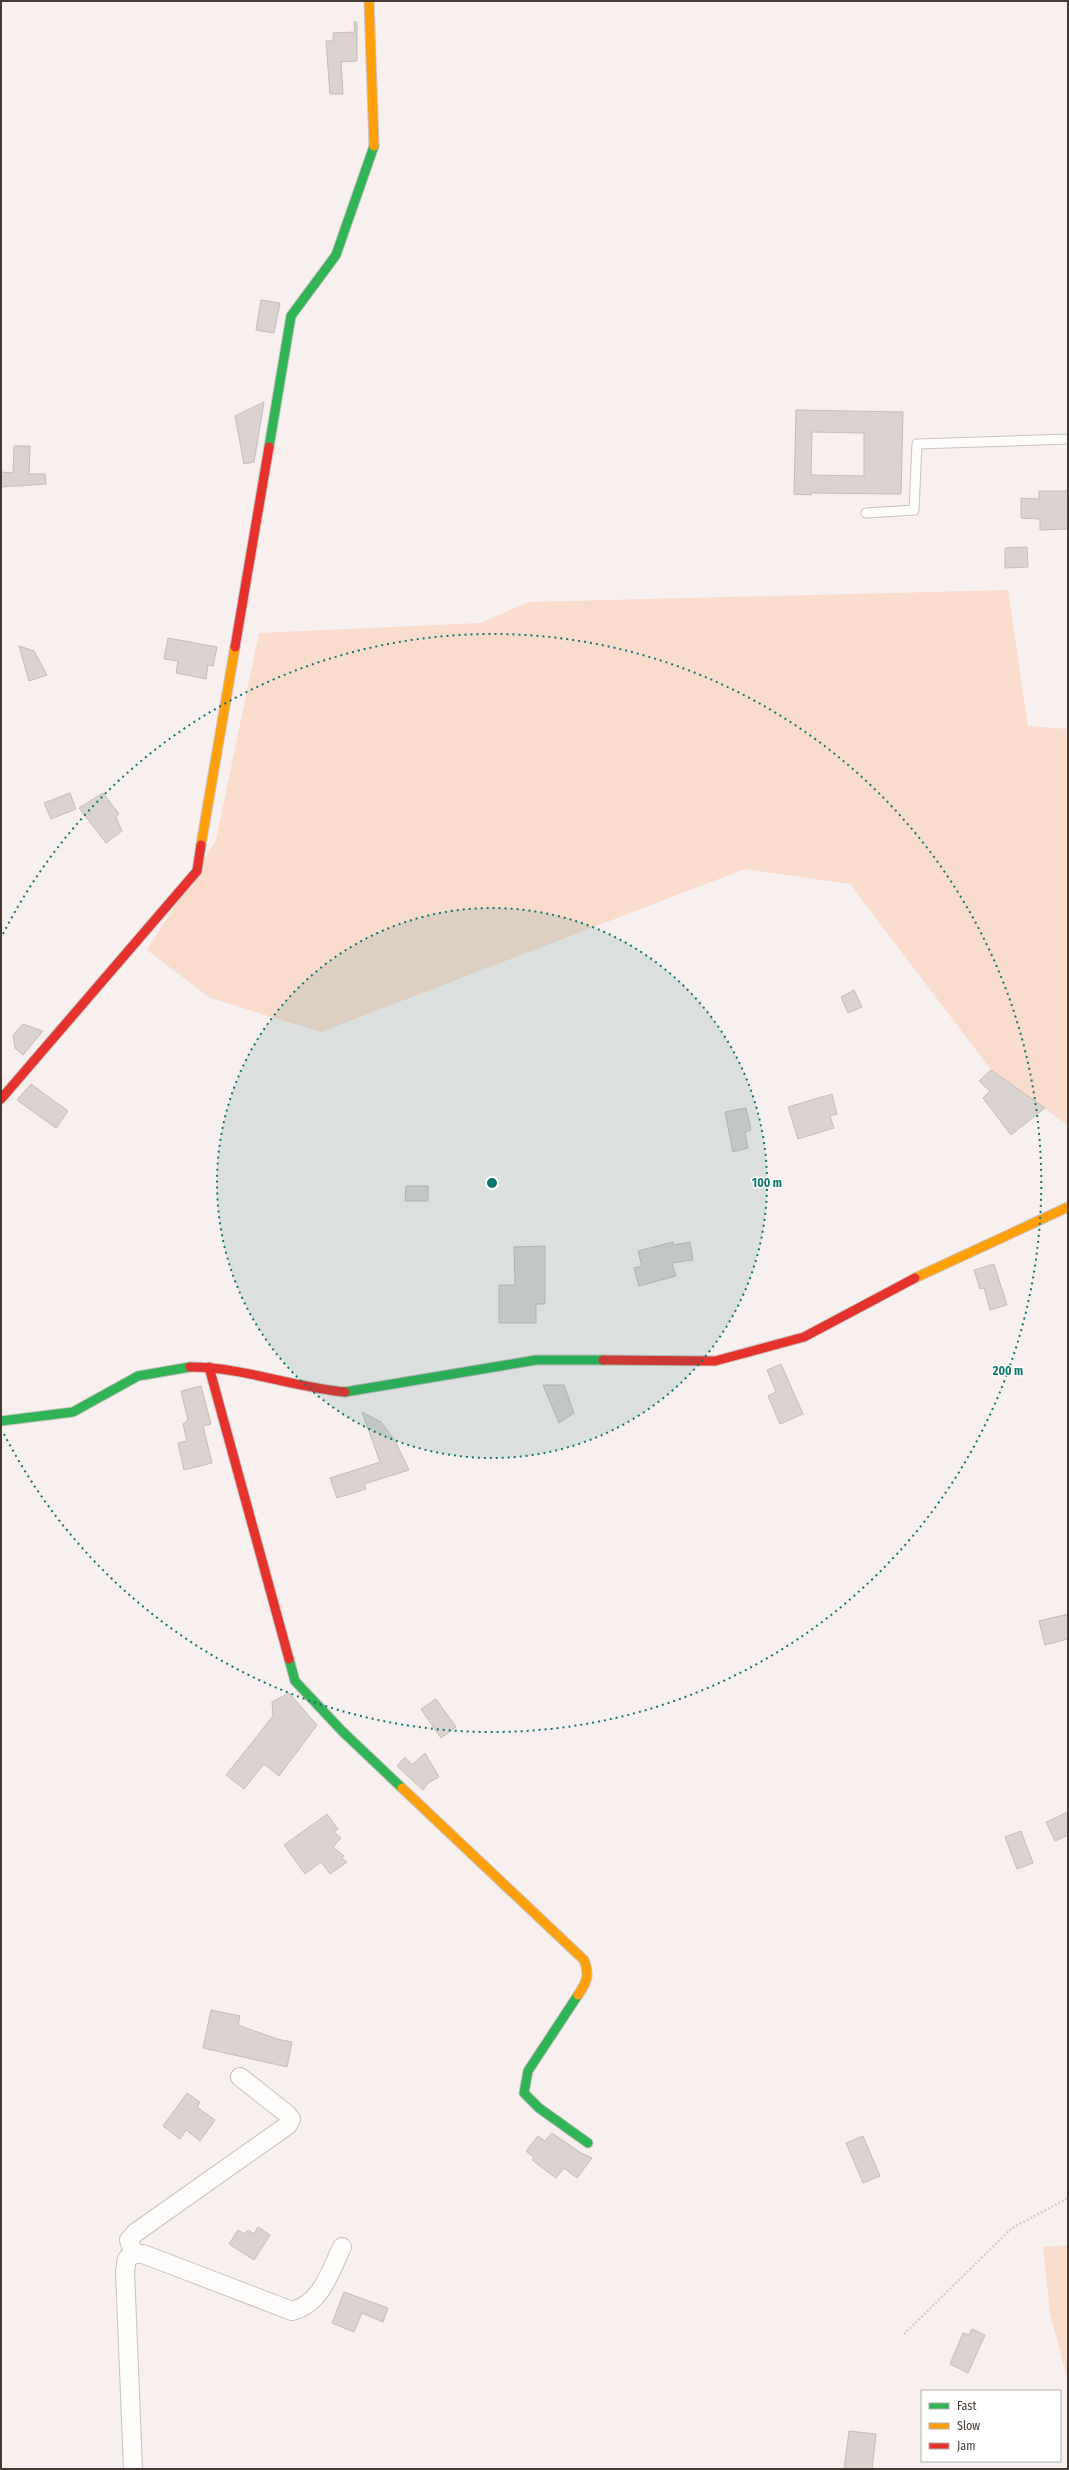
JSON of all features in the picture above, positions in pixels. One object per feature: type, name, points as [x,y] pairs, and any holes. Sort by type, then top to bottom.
[{"type":"street","points":[[1,1099],[197,871],[291,316],[336,255],[375,143],[370,1]]},
{"type":"street","points":[[1,1421],[74,1412],[138,1376],[185,1367],[209,1367],[316,1389],[349,1392],[536,1360],[715,1361],[804,1337],[896,1287],[1068,1207]]},
{"type":"street","points":[[209,1367],[295,1681],[342,1731],[584,1960],[588,1970],[588,1980],[528,2071],[524,2093],[539,2108],[588,2143]]},
{"type":"street","points":[[133,2254],[129,2240],[135,2233],[288,2125],[291,2119],[287,2114],[240,2077]]},
{"type":"street","points":[[133,2469],[125,2271],[126,2259],[133,2254],[143,2254],[292,2311],[304,2308],[318,2296],[342,2247]]},
{"type":"lane","points":[[866,512],[914,510],[917,444],[1068,439]]},
{"type":"path","points":[[904,2334],[1012,2228],[1068,2198]]},
{"type":"shaded area","points":[[1008,590],[1028,726],[1068,729],[1068,1125],[991,1070],[850,884],[745,869],[321,1032],[210,998],[147,950],[216,840],[259,633],[480,623],[529,602]]},
{"type":"shaded area","points":[[1068,2245],[1068,2382],[1050,2313],[1043,2247]]},
{"type":"building","points":[[354,22],[357,22],[357,61],[341,62],[343,94],[330,94],[326,41],[333,41],[333,33],[355,32]]},
{"type":"building","points":[[261,300],[280,303],[274,333],[256,330]]},
{"type":"building","points":[[264,402],[254,462],[244,464],[235,416]]},
{"type":"building","points":[[796,410],[903,412],[901,494],[794,494]],"holes":[[[812,432],[864,433],[864,476],[811,475]]]},
{"type":"building","points":[[14,446],[30,446],[29,474],[45,474],[46,484],[1,487],[1,472],[13,473]]},
{"type":"building","points":[[1039,491],[1068,491],[1068,529],[1040,530],[1040,519],[1021,518],[1021,498],[1039,499]]},
{"type":"building","points":[[1027,547],[1028,567],[1005,568],[1005,548]]},
{"type":"building","points":[[168,638],[217,647],[213,666],[208,665],[206,679],[176,673],[178,661],[164,659]]},
{"type":"building","points":[[19,646],[34,651],[47,675],[29,681]]},
{"type":"building","points":[[70,793],[76,809],[51,819],[44,803]]},
{"type":"building","points":[[103,793],[119,814],[116,817],[122,831],[106,843],[79,808]]},
{"type":"building","points":[[854,990],[862,1007],[848,1013],[841,997]]},
{"type":"building","points":[[23,1024],[43,1031],[23,1055],[15,1048],[13,1035]]},
{"type":"building","points":[[991,1070],[1045,1108],[1011,1135],[983,1098],[990,1091],[979,1081]]},
{"type":"building","points":[[31,1084],[68,1111],[56,1128],[17,1100]]},
{"type":"building","points":[[832,1094],[837,1114],[830,1116],[834,1128],[798,1139],[788,1107]]},
{"type":"building","points":[[746,1108],[751,1130],[745,1132],[748,1148],[733,1152],[725,1112]]},
{"type":"building","points":[[406,1186],[428,1186],[428,1201],[405,1201]]},
{"type":"building","points":[[673,1242],[673,1245],[690,1242],[693,1260],[672,1263],[676,1276],[639,1286],[634,1268],[642,1266],[638,1251]]},
{"type":"building","points":[[545,1246],[545,1304],[536,1304],[536,1323],[499,1323],[499,1285],[515,1285],[514,1247]]},
{"type":"building","points":[[994,1264],[1007,1305],[990,1310],[984,1288],[980,1289],[974,1270]]},
{"type":"building","points":[[781,1364],[803,1414],[780,1424],[768,1396],[776,1392],[767,1370]]},
{"type":"building","points":[[543,1385],[564,1385],[574,1413],[559,1423]]},
{"type":"building","points":[[201,1386],[211,1424],[203,1426],[212,1463],[184,1470],[178,1443],[187,1441],[183,1424],[188,1420],[181,1391]]},
{"type":"building","points":[[362,1412],[381,1422],[395,1441],[409,1470],[364,1484],[366,1489],[337,1498],[330,1478],[380,1462]]},
{"type":"building","points":[[1068,1614],[1068,1639],[1045,1645],[1039,1621]]},
{"type":"building","points":[[289,1693],[317,1725],[279,1776],[264,1764],[244,1789],[226,1775],[273,1716],[272,1702]]},
{"type":"building","points":[[436,1699],[456,1727],[441,1738],[421,1709]]},
{"type":"building","points":[[425,1753],[439,1777],[428,1783],[423,1790],[397,1766],[405,1757],[412,1765]]},
{"type":"building","points":[[1068,1812],[1068,1835],[1055,1841],[1046,1822]]},
{"type":"building","points":[[327,1814],[338,1829],[334,1832],[341,1838],[333,1847],[344,1856],[341,1858],[347,1862],[330,1874],[321,1862],[305,1874],[284,1845]]},
{"type":"building","points":[[1021,1831],[1033,1863],[1017,1869],[1005,1837]]},
{"type":"building","points":[[211,2010],[240,2016],[238,2025],[277,2039],[292,2042],[287,2067],[203,2048]]},
{"type":"building","points":[[187,2093],[200,2102],[197,2107],[215,2120],[200,2141],[186,2130],[180,2139],[163,2126]]},
{"type":"building","points":[[552,2133],[581,2153],[592,2158],[577,2178],[564,2168],[556,2178],[532,2160],[534,2158],[526,2151],[538,2136],[545,2141]]},
{"type":"building","points":[[863,2136],[880,2176],[863,2183],[846,2143]]},
{"type":"building","points":[[258,2227],[270,2235],[254,2260],[229,2244],[238,2230],[245,2234],[248,2230],[254,2234]]},
{"type":"building","points":[[344,2292],[388,2308],[383,2322],[362,2313],[354,2332],[332,2323]]},
{"type":"building","points":[[972,2329],[985,2335],[968,2373],[950,2364],[963,2333],[969,2335]]},
{"type":"building","points":[[849,2431],[876,2434],[872,2469],[844,2469]]},
{"type":"traffic: fast","points":[[269,447],[291,316],[336,255],[374,146]]},
{"type":"traffic: fast","points":[[345,1392],[536,1360],[603,1360]]},
{"type":"traffic: fast","points":[[1,1421],[73,1412],[138,1376],[190,1367]]},
{"type":"traffic: fast","points":[[289,1659],[295,1681],[342,1731],[402,1788]]},
{"type":"traffic: fast","points":[[578,1995],[528,2071],[524,2093],[539,2108],[588,2143]]},
{"type":"traffic: slow","points":[[369,1],[374,146]]},
{"type":"traffic: slow","points":[[201,845],[235,647]]},
{"type":"traffic: slow","points":[[915,1278],[1068,1207]]},
{"type":"traffic: slow","points":[[402,1788],[584,1960],[587,1970],[587,1978],[578,1995]]},
{"type":"traffic: jam","points":[[235,647],[269,447]]},
{"type":"traffic: jam","points":[[1,1099],[197,871],[201,845]]},
{"type":"traffic: jam","points":[[603,1360],[715,1361],[804,1337],[915,1278]]},
{"type":"traffic: jam","points":[[190,1367],[229,1370],[306,1386],[345,1392]]},
{"type":"traffic: jam","points":[[209,1367],[289,1659]]}]
